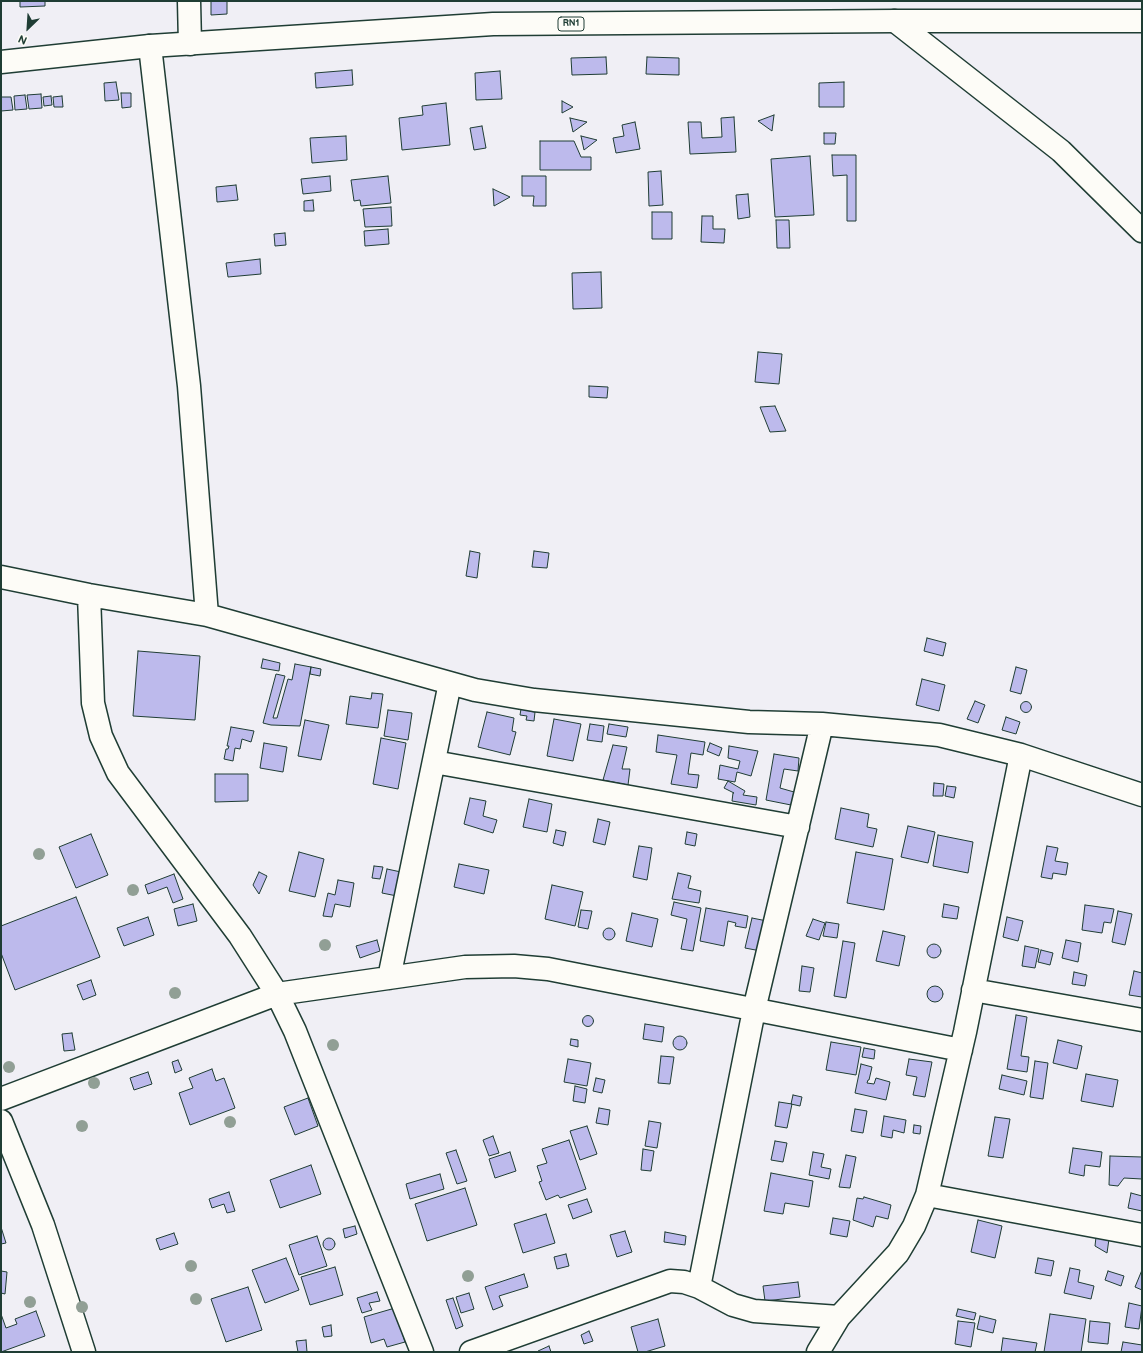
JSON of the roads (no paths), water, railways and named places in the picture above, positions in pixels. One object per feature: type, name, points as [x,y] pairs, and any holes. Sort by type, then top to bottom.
[{"type":"main road","points":[[189,1],[190,44]]},
{"type":"main road","points":[[895,21],[1061,151],[1142,231]]},
{"type":"main road","name":"RN1","points":[[1,62],[150,46],[493,24],[1142,21]]},
{"type":"main road","points":[[150,46],[189,386],[207,615]]},
{"type":"main road","points":[[1,577],[89,595],[207,615],[475,690],[534,700],[749,722],[822,724],[939,735],[1021,755],[1142,796]]},
{"type":"main road","points":[[89,595],[93,704],[101,736],[118,773],[240,936],[277,994],[295,1031],[422,1352]]},
{"type":"main road","points":[[389,978],[450,683]]},
{"type":"main road","points":[[699,1287],[754,1010],[822,724]]},
{"type":"main road","points":[[818,1352],[839,1317],[898,1253],[914,1226],[927,1195],[961,1050],[1021,755]]},
{"type":"main road","points":[[434,762],[798,826]]},
{"type":"main road","points":[[1,1099],[277,994],[465,967],[514,966],[548,969],[961,1050]]},
{"type":"main road","points":[[973,990],[1142,1020]]},
{"type":"main road","points":[[1,1121],[43,1225],[84,1352]]},
{"type":"main road","points":[[927,1195],[1142,1235]]},
{"type":"main road","points":[[471,1352],[670,1281],[684,1282],[699,1287],[734,1305],[754,1311],[839,1317]]}]
